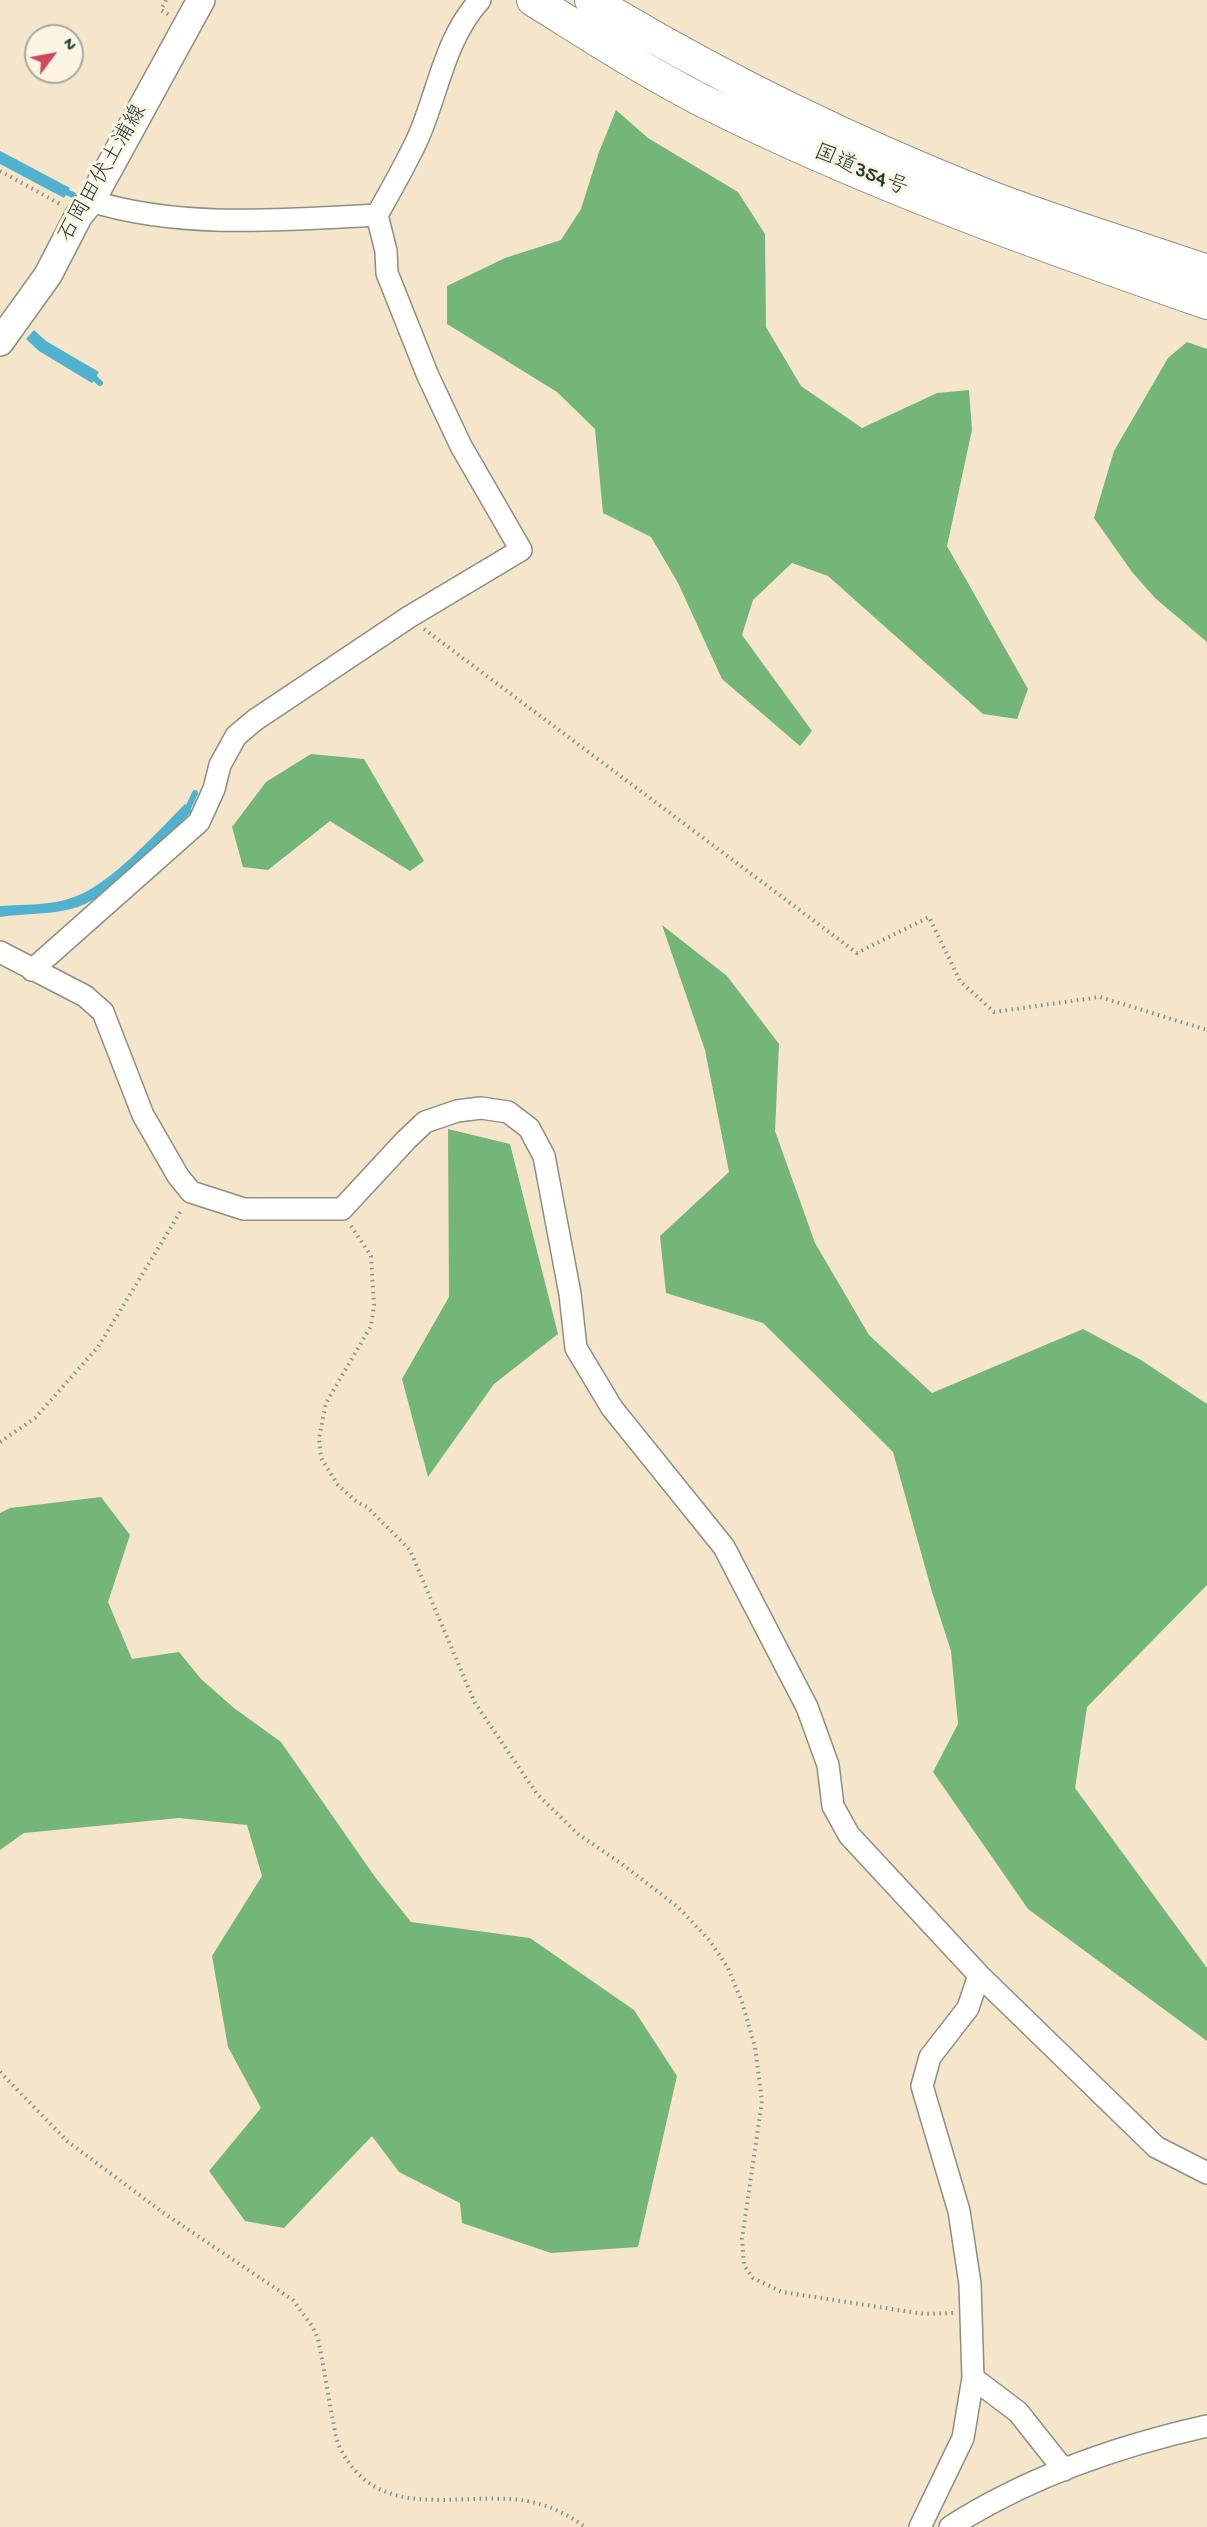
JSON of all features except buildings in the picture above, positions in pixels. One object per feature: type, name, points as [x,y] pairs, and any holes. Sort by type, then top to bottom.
[{"type":"highway","name":"国道354号","points":[[532,0],[700,99],[851,170],[975,220],[1207,303]]},
{"type":"highway","name":"国道354号","points":[[591,0],[721,75],[861,143],[984,195],[1207,271]]},
{"type":"main road","name":"石岡田伏土浦線","points":[[0,342],[48,275],[201,0]]},
{"type":"street","points":[[32,970],[199,822],[214,789],[220,765],[236,736],[255,720],[409,617],[521,550],[461,446],[428,376],[387,273],[386,251],[377,215],[418,138],[451,45],[465,17],[480,0]]},
{"type":"street","points":[[85,208],[192,218],[290,220],[377,215]]},
{"type":"street","points":[[0,952],[85,996],[103,1012],[143,1115],[178,1176],[191,1192],[244,1209],[342,1209],[425,1122],[457,1111],[481,1108],[508,1112],[529,1128],[544,1156],[570,1294],[576,1348],[612,1408],[724,1547],[807,1707],[828,1764],[833,1806],[849,1835],[979,1974],[1156,2147],[1207,2173]]},
{"type":"street","points":[[920,2527],[963,2438],[973,2378],[970,2284],[959,2211],[922,2092],[930,2057],[968,2008],[979,1974]]},
{"type":"street","points":[[973,2378],[1018,2412],[1064,2470]]},
{"type":"street","points":[[950,2527],[1003,2498],[1064,2470],[1120,2448],[1207,2426]]},
{"type":"path","points":[[0,171],[85,208]]},
{"type":"path","points":[[409,617],[857,953],[928,917],[960,981],[994,1012],[1100,997],[1207,1030]]},
{"type":"path","points":[[0,1442],[35,1418],[98,1347],[191,1192]]},
{"type":"path","points":[[342,1209],[371,1256],[374,1305],[371,1326],[326,1403],[319,1438],[321,1458],[338,1485],[357,1502],[367,1507],[410,1550],[472,1696],[537,1794],[578,1834],[622,1864],[679,1908],[711,1941],[728,1968],[750,2026],[762,2101],[742,2239],[742,2255],[748,2272],[753,2278],[782,2292],[924,2314],[970,2313]]},
{"type":"path","points":[[0,2072],[67,2141],[165,2214],[293,2300],[308,2319],[318,2339],[335,2434],[341,2450],[359,2475],[370,2485],[405,2499],[524,2501],[547,2505],[568,2515],[585,2527]]},
{"type":"green space","points":[[616,110],[648,138],[738,192],[765,234],[766,327],[801,386],[862,428],[937,393],[969,390],[972,430],[947,546],[1028,689],[1017,719],[983,714],[828,576],[792,563],[753,600],[742,635],[812,731],[800,746],[722,679],[678,583],[651,537],[603,513],[595,429],[557,392],[447,324],[447,286],[505,258],[561,240],[581,209],[599,152]]},
{"type":"green space","points":[[1187,342],[1207,349],[1207,642],[1155,598],[1132,572],[1094,518],[1114,451],[1168,358]]},
{"type":"green space","points":[[311,754],[364,759],[424,861],[410,871],[330,821],[268,870],[243,867],[232,827],[266,782]]},
{"type":"green space","points":[[662,925],[727,976],[779,1044],[775,1131],[815,1243],[869,1335],[932,1393],[1083,1329],[1141,1360],[1207,1404],[1207,1585],[1087,1707],[1075,1788],[1207,1968],[1207,2041],[1028,1909],[933,1772],[958,1724],[951,1651],[893,1452],[763,1323],[666,1293],[660,1236],[729,1172],[705,1050]]},
{"type":"green space","points":[[448,1129],[510,1144],[558,1334],[494,1384],[428,1477],[402,1379],[449,1297]]},
{"type":"green space","points":[[101,1497],[130,1535],[108,1602],[132,1659],[179,1652],[201,1679],[234,1708],[281,1742],[375,1877],[411,1922],[530,1938],[634,2010],[677,2076],[638,2247],[551,2253],[462,2223],[460,2203],[399,2172],[372,2136],[284,2228],[245,2221],[209,2171],[261,2108],[228,2047],[212,1956],[262,1876],[247,1825],[179,1818],[24,1833],[0,1850],[0,1513],[10,1508]]},
{"type":"water","points":[[0,151],[70,188],[64,198],[0,164]]},
{"type":"water","points":[[34,330],[46,341],[99,372],[92,383],[39,351],[26,339]]},
{"type":"water","points":[[185,804],[192,811],[153,851],[107,891],[78,907],[0,917],[0,906],[56,902],[88,891],[118,870]]},
{"type":"waterway","points":[[62,190],[73,195]]},
{"type":"waterway","points":[[89,373],[100,383]]},
{"type":"waterway","points":[[183,813],[195,793]]}]
